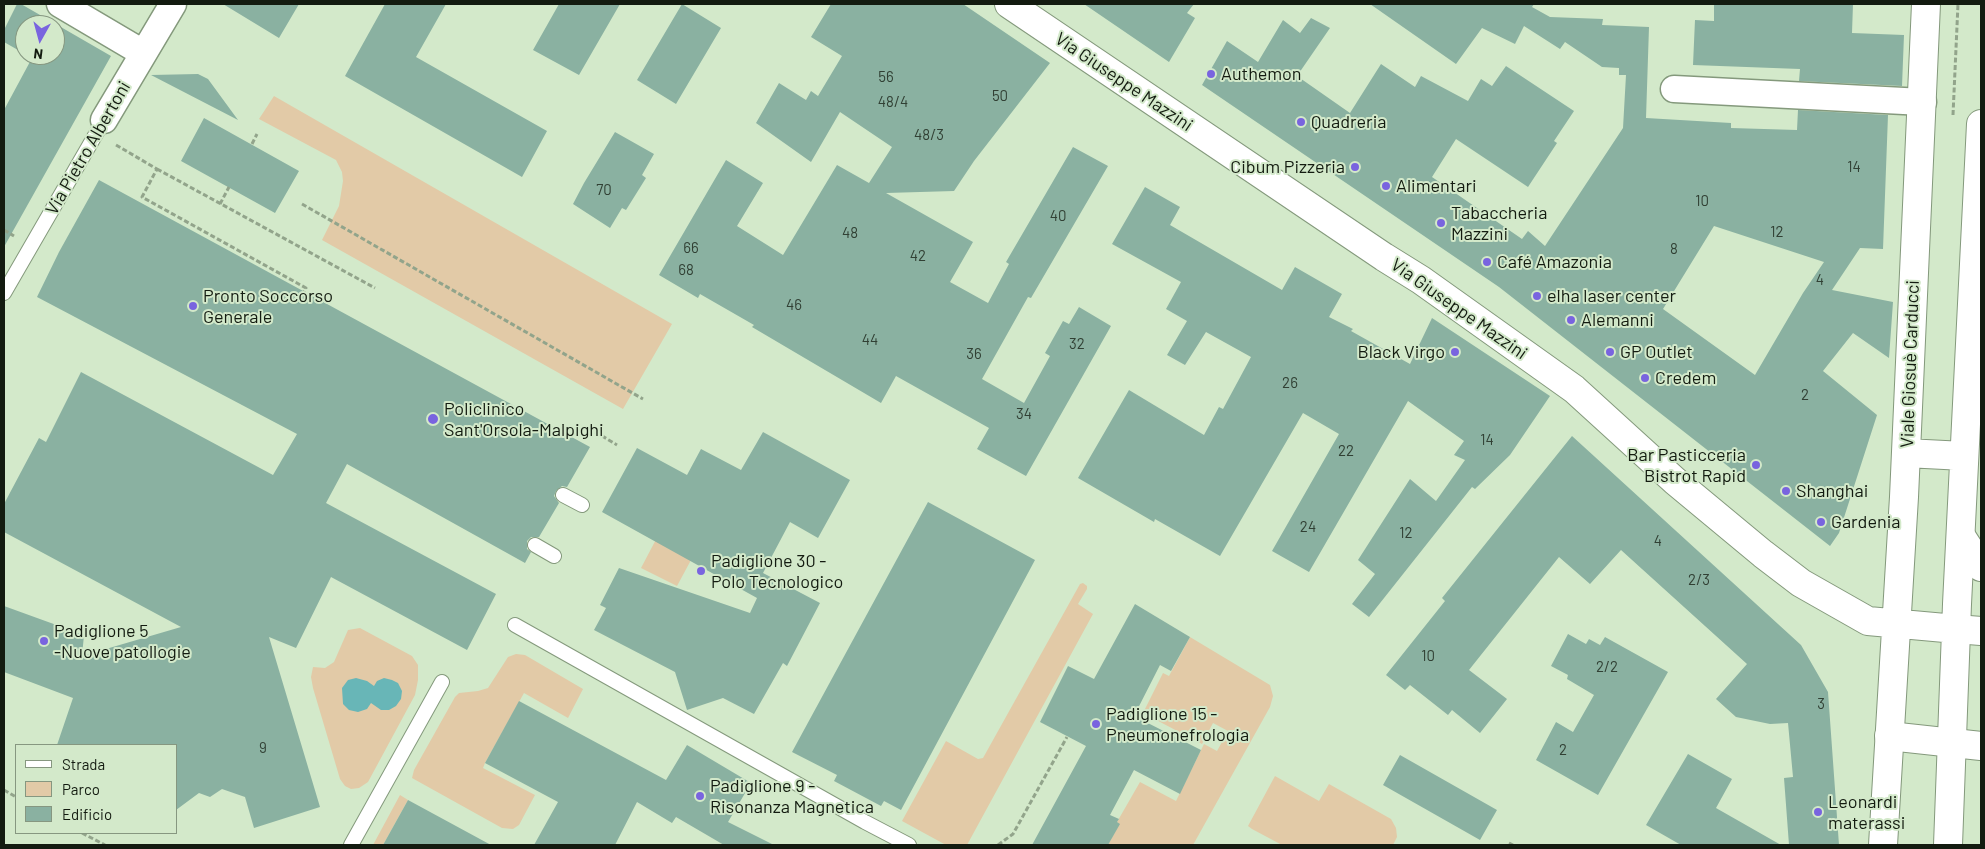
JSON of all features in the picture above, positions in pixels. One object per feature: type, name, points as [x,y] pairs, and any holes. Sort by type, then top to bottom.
[{"type":"main road","name":"Via Giuseppe Mazzini","points":[[1009,4],[1237,159],[1421,280],[1574,389],[1675,481],[1801,583],[1868,621],[1969,630]]},
{"type":"main road","name":"Viale Giosuè Carducci","points":[[1883,845],[1906,453],[1926,4]]},
{"type":"main road","points":[[1948,845],[1952,742],[1969,630],[1961,536],[1973,466],[1981,124]]},
{"type":"main road","points":[[1906,453],[1973,466]]},
{"type":"main road","points":[[1961,536],[1981,567]]},
{"type":"main road","points":[[1889,736],[1981,746]]},
{"type":"street","points":[[60,4],[143,53]]},
{"type":"street","name":"Via Pietro Albertoni","points":[[104,120],[173,4]]},
{"type":"street","points":[[1674,88],[1923,102]]},
{"type":"lane","name":"Via Pietro Albertoni","points":[[4,293],[104,120]]},
{"type":"lane","points":[[563,495],[582,505]]},
{"type":"lane","points":[[535,545],[554,556]]},
{"type":"lane","points":[[515,625],[909,845]]},
{"type":"lane","points":[[351,845],[442,682]]},
{"type":"path","points":[[252,144],[257,134]]},
{"type":"path","points":[[116,145],[374,288]]},
{"type":"path","points":[[157,169],[142,196],[306,288],[304,292]]},
{"type":"path","points":[[220,204],[229,188]]},
{"type":"path","points":[[302,204],[643,399]]},
{"type":"path","points":[[589,428],[617,445]]},
{"type":"path","points":[[998,845],[1013,834],[1067,737]]},
{"type":"path","points":[[4,790],[15,796]]},
{"type":"path","points":[[84,834],[105,845]]},
{"type":"green space","points":[[274,96],[672,324],[623,409],[322,240],[339,206],[343,181],[342,172],[336,160],[259,119]]},
{"type":"green space","points":[[702,452],[739,471],[677,586],[641,568]]},
{"type":"green space","points":[[1083,583],[1087,586],[1087,589],[1078,604],[1093,614],[967,845],[946,845],[902,821],[946,741],[978,759],[983,758],[1080,584]]},
{"type":"green space","points":[[360,628],[412,656],[418,665],[418,680],[415,695],[368,782],[359,788],[351,789],[345,786],[340,779],[311,677],[313,667],[325,668],[334,662],[348,630]]},
{"type":"green space","points":[[1190,637],[1270,685],[1273,696],[1270,707],[1193,845],[1108,845],[1119,824],[1117,822],[1140,782],[1176,801],[1204,744],[1217,751],[1228,731],[1213,723],[1202,744],[1143,713],[1163,673],[1169,676]]},
{"type":"green space","points":[[516,654],[525,655],[583,689],[568,718],[524,693],[485,763],[483,768],[535,795],[519,825],[513,829],[502,828],[412,778],[414,770],[455,697],[459,693],[488,688],[508,657]]},
{"type":"green space","points":[[1275,776],[1319,801],[1329,784],[1391,819],[1396,828],[1397,837],[1393,845],[1282,845],[1252,829],[1248,826]]},
{"type":"green space","points":[[400,795],[408,800],[383,845],[373,845]]},
{"type":"water","points":[[356,678],[367,681],[374,686],[377,681],[384,678],[392,680],[398,683],[402,691],[401,699],[396,706],[389,710],[381,710],[371,703],[367,709],[358,712],[349,710],[343,704],[342,688],[348,680]]},
{"type":"building","points":[[17,4],[21,4],[40,15],[15,15],[15,48],[4,42],[4,30]]},
{"type":"building","points":[[223,4],[299,4],[279,38]]},
{"type":"building","points":[[385,4],[446,4],[416,57],[547,131],[522,177],[345,76]]},
{"type":"building","points":[[559,4],[620,4],[579,75],[533,50]]},
{"type":"building","points":[[682,4],[721,28],[676,104],[637,80]]},
{"type":"building","points":[[831,4],[963,4],[1050,63],[974,161],[954,191],[886,193],[973,242],[950,282],[988,303],[1009,264],[1006,262],[1073,147],[1108,166],[1031,298],[1028,297],[982,379],[1024,403],[1050,356],[1045,353],[1063,321],[1069,324],[1079,307],[1111,326],[1026,476],[977,449],[989,428],[896,376],[881,403],[752,327],[754,325],[700,294],[698,298],[659,275],[726,160],[763,183],[737,226],[783,255],[837,165],[869,183],[892,147],[840,112],[811,162],[756,123],[779,83],[806,100],[811,91],[818,96],[842,56],[811,37]]},
{"type":"building","points":[[1084,4],[1194,4],[1187,13],[1195,18],[1169,62]]},
{"type":"building","points":[[1370,4],[1534,4],[1532,7],[1550,17],[1603,19],[1602,25],[1649,27],[1646,118],[1731,123],[1731,128],[1797,130],[1798,110],[1888,115],[1883,249],[1860,248],[1832,290],[1893,302],[1889,358],[1853,333],[1823,371],[1877,415],[1839,533],[1830,546],[1499,287],[1202,85],[1227,41],[1258,62],[1283,20],[1300,33],[1311,18],[1330,28],[1297,76],[1350,113],[1381,64],[1415,87],[1421,76],[1468,101],[1481,79],[1492,86],[1506,66],[1574,111],[1554,141],[1557,143],[1528,187],[1456,139],[1432,177],[1522,239],[1528,231],[1545,246],[1623,128],[1626,75],[1619,75],[1619,68],[1602,67],[1565,42],[1560,49],[1524,26],[1515,44],[1482,28],[1456,64]],"holes":[[[1714,226],[1824,262],[1803,293],[1755,375],[1663,309]]]},
{"type":"building","points":[[1714,4],[1853,4],[1852,33],[1904,35],[1902,86],[1799,81],[1800,69],[1693,65],[1695,20],[1714,21]]},
{"type":"building","points":[[65,29],[111,56],[4,247],[4,110],[28,65],[65,65]]},
{"type":"building","points":[[198,74],[208,79],[238,120],[151,75]]},
{"type":"building","points":[[204,118],[299,171],[275,213],[181,161]]},
{"type":"building","points":[[615,132],[654,154],[642,175],[646,178],[626,210],[622,208],[610,228],[573,204]]},
{"type":"building","points":[[99,180],[590,447],[567,487],[562,486],[556,491],[554,496],[559,503],[539,537],[531,537],[527,541],[527,549],[531,552],[525,563],[347,464],[326,503],[496,594],[467,650],[331,577],[296,648],[269,637],[320,807],[254,828],[245,797],[222,789],[210,797],[199,793],[178,809],[178,744],[57,744],[73,698],[4,672],[4,606],[84,635],[82,656],[181,627],[4,532],[4,504],[39,438],[46,442],[81,372],[273,475],[297,434],[37,297],[59,252]]},
{"type":"building","points":[[1145,187],[1180,207],[1170,225],[1282,290],[1295,267],[1342,294],[1329,317],[1353,329],[1351,331],[1410,364],[1432,318],[1550,396],[1510,455],[1475,489],[1472,487],[1369,617],[1352,604],[1375,574],[1358,560],[1410,479],[1436,501],[1465,460],[1454,455],[1464,441],[1408,401],[1309,572],[1272,551],[1339,434],[1303,413],[1220,556],[1155,519],[1154,522],[1078,478],[1129,390],[1204,435],[1219,407],[1223,409],[1251,357],[1206,332],[1185,365],[1167,355],[1187,321],[1166,309],[1181,282],[1112,244]]},
{"type":"building","name":"Padiglione 30 - Polo Tecnologico","points":[[763,432],[850,480],[818,538],[790,522],[763,573],[820,603],[787,666],[783,663],[754,714],[723,698],[687,710],[675,672],[594,630],[606,608],[600,605],[619,568],[750,613],[757,598],[602,512],[637,448],[687,475],[701,449],[741,470]]},
{"type":"building","points":[[1572,436],[1801,645],[1828,692],[1839,845],[1789,845],[1784,778],[1793,777],[1788,723],[1770,724],[1736,717],[1716,699],[1747,664],[1621,550],[1590,584],[1559,557],[1469,670],[1507,699],[1480,733],[1452,710],[1448,715],[1410,685],[1405,690],[1386,675],[1445,601],[1442,598]]},
{"type":"building","points":[[928,502],[1035,560],[901,810],[884,801],[881,806],[834,781],[837,775],[792,752]]},
{"type":"building","name":"Padiglione 15 - Pneumonefrologia","points":[[1135,604],[1190,637],[1171,671],[1160,665],[1134,716],[1201,750],[1180,794],[1134,770],[1110,815],[1119,819],[1117,822],[1120,824],[1108,845],[1032,845],[1086,746],[1040,722],[1068,666],[1094,679]]},
{"type":"building","points":[[1568,634],[1586,644],[1589,639],[1600,645],[1605,637],[1668,672],[1598,795],[1536,760],[1556,722],[1573,732],[1594,695],[1567,679],[1568,675],[1551,666]]},
{"type":"building","points":[[519,701],[666,780],[687,745],[751,783],[728,822],[774,845],[724,845],[676,817],[672,823],[637,802],[615,845],[534,845],[558,802],[485,763]]},
{"type":"building","points":[[1688,754],[1732,779],[1716,808],[1781,845],[1681,845],[1646,825]]},
{"type":"building","points":[[1400,755],[1497,810],[1480,840],[1383,785]]},
{"type":"building","points":[[408,800],[491,845],[383,845]]},
{"type":"place","name":"Authemon","points":[[1211,74]]},
{"type":"place","name":"Quadreria","points":[[1301,122]]},
{"type":"place","name":"Cibum Pizzeria","points":[[1355,167]]},
{"type":"place","name":"Alimentari","points":[[1386,186]]},
{"type":"place","name":"Tabaccheria Mazzini","points":[[1441,223]]},
{"type":"place","name":"Café Amazonia","points":[[1487,262]]},
{"type":"place","name":"elha laser center","points":[[1537,296]]},
{"type":"place","name":"Pronto Soccorso Generale","points":[[193,306]]},
{"type":"place","name":"Alemanni","points":[[1571,320]]},
{"type":"place","name":"Black Virgo","points":[[1455,352]]},
{"type":"place","name":"GP Outlet","points":[[1610,352]]},
{"type":"place","name":"Credem","points":[[1645,378]]},
{"type":"place","name":"Policlinico Sant'Orsola-Malpighi","points":[[433,419]]},
{"type":"place","name":"Bar Pasticceria Bistrot Rapid","points":[[1756,465]]},
{"type":"place","name":"Shanghai","points":[[1786,491]]},
{"type":"place","name":"Gardenia","points":[[1821,522]]},
{"type":"place","name":"Padiglione 30 - Polo Tecnologico","points":[[701,571]]},
{"type":"place","name":"Padiglione 5 -Nuove patollogie","points":[[44,641]]},
{"type":"place","name":"Padiglione 15 - Pneumonefrologia","points":[[1096,724]]},
{"type":"place","name":"Padiglione 9 - Risonanza Magnetica","points":[[700,796]]},
{"type":"place","name":"Leonardi materassi","points":[[1818,812]]}]
